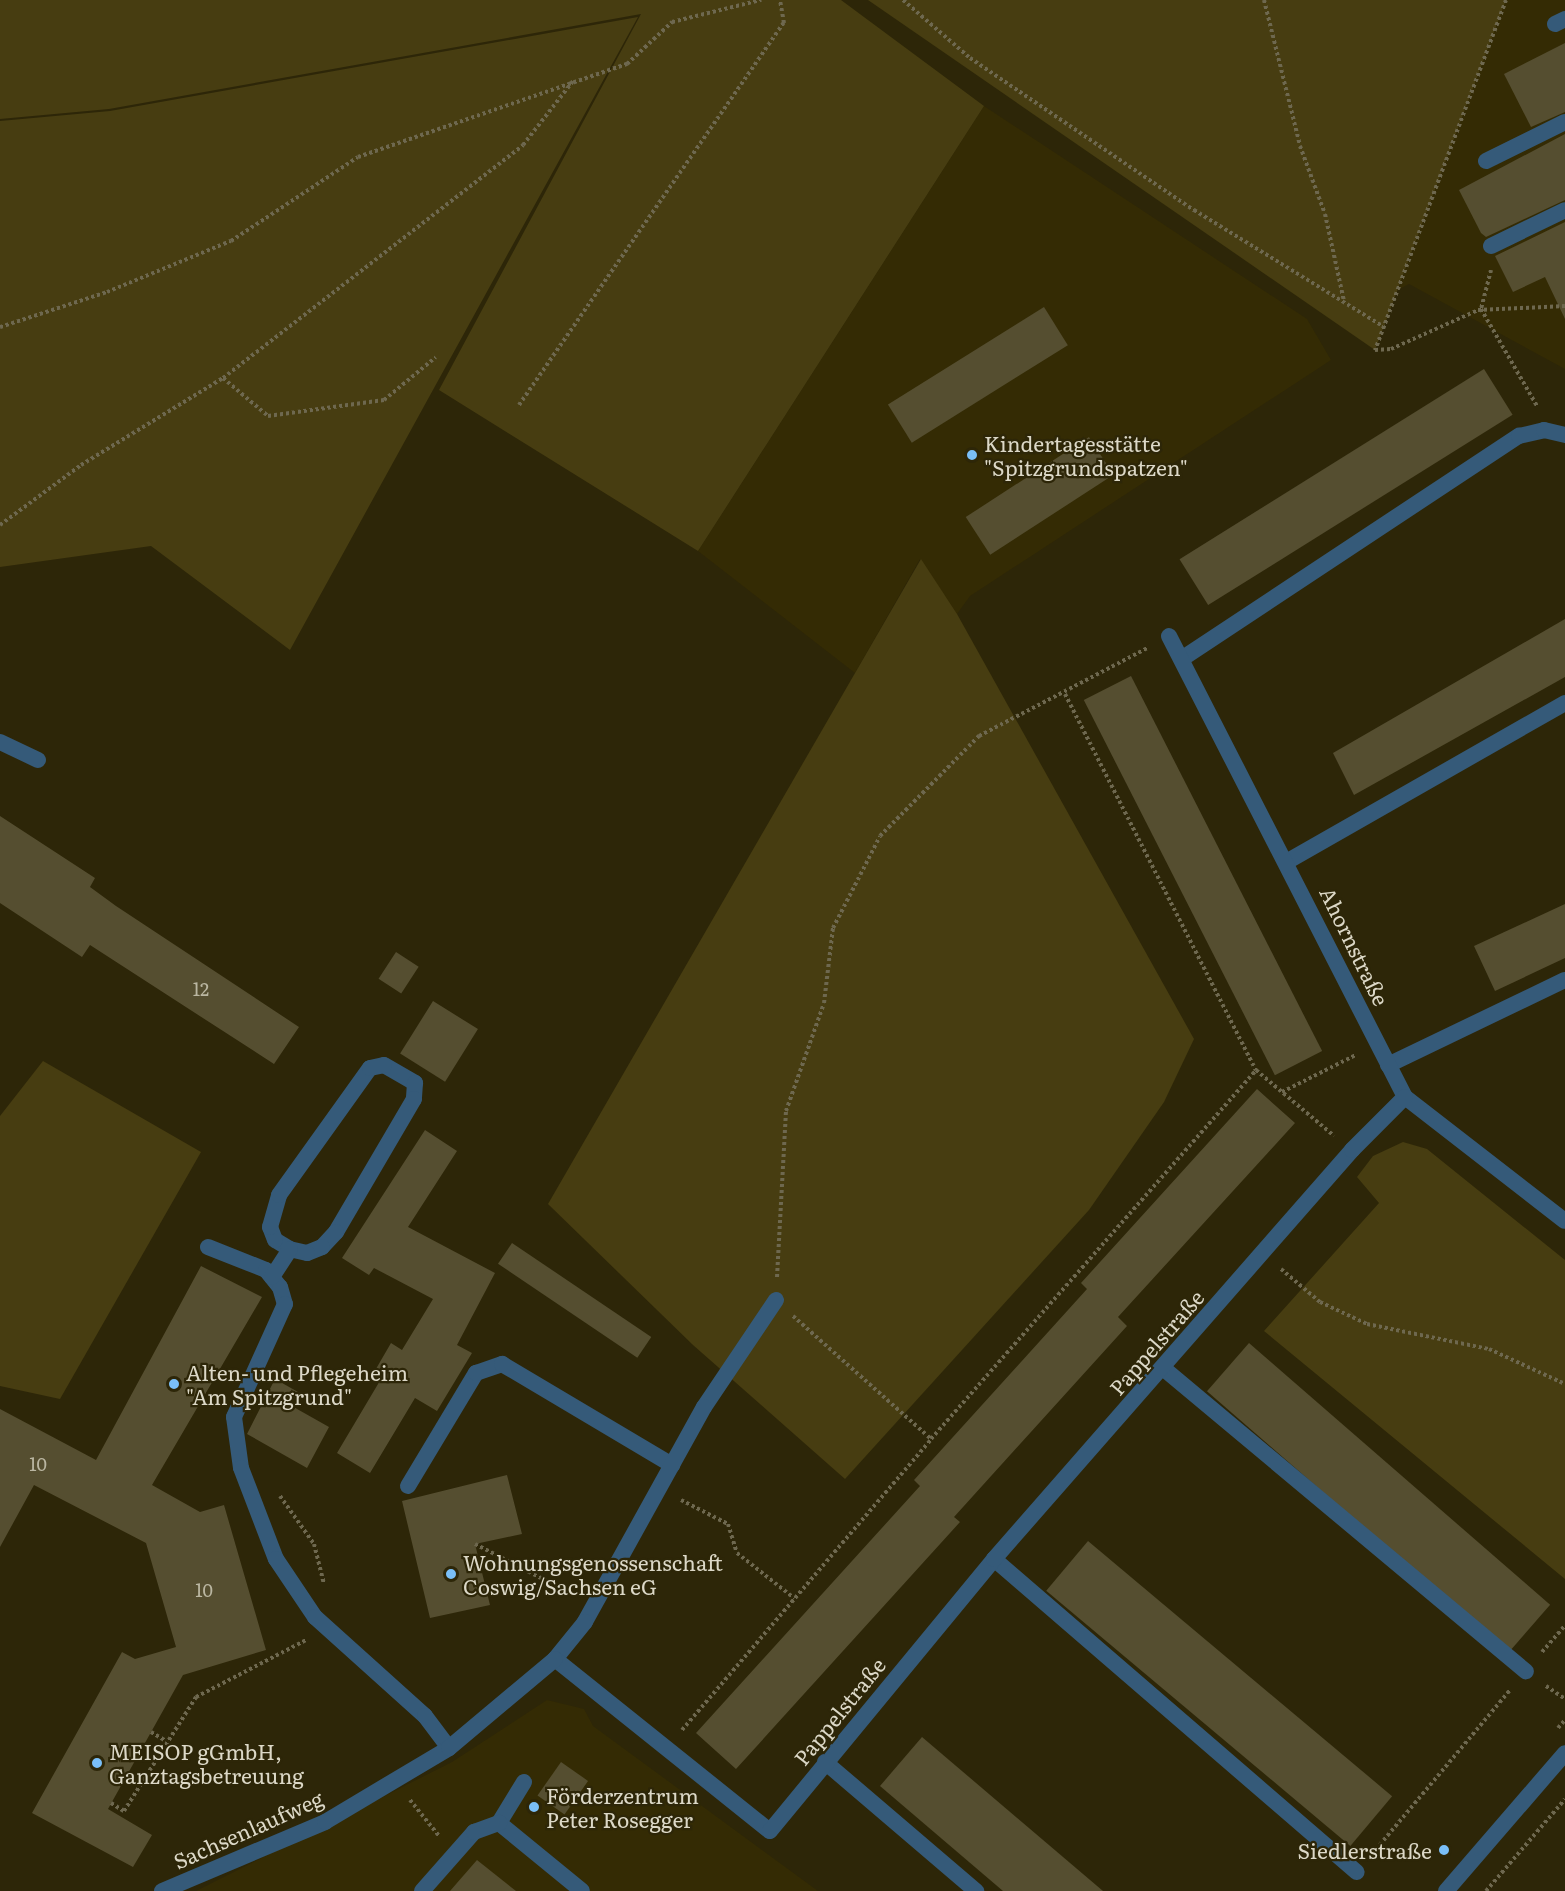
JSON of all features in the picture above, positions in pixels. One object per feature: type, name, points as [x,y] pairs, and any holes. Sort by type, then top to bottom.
[{"type":"street","points":[[1486,161],[1565,122]]},
{"type":"street","points":[[1491,246],[1565,210]]},
{"type":"street","points":[[1183,658],[1519,436],[1559,433]]},
{"type":"street","name":"Ahornstraße","points":[[1169,636],[1183,658],[1288,861],[1405,1097],[1565,1221]]},
{"type":"street","points":[[1288,861],[1565,703]]},
{"type":"street","points":[[0,742],[38,760]]},
{"type":"street","points":[[1388,1065],[1565,980]]},
{"type":"street","points":[[370,1068],[399,1070],[415,1083],[414,1099],[336,1232],[322,1247],[307,1253],[290,1249],[275,1240],[270,1227],[279,1195],[370,1068]]},
{"type":"street","name":"Pappelstraße","points":[[555,1659],[770,1831],[994,1559],[1352,1150],[1405,1097]]},
{"type":"street","points":[[208,1247],[272,1277],[285,1304],[280,1324],[248,1378],[234,1417],[234,1442],[276,1559],[319,1622],[425,1716],[449,1748]]},
{"type":"street","points":[[272,1277],[290,1249]]},
{"type":"street","points":[[555,1659],[594,1605],[672,1466],[776,1300]]},
{"type":"street","points":[[408,1486],[476,1373],[502,1364],[672,1466]]},
{"type":"street","points":[[1163,1368],[1526,1672]]},
{"type":"street","points":[[994,1559],[1357,1872]]},
{"type":"street","name":"Sachsenlaufweg","points":[[162,1891],[325,1822],[449,1748],[555,1659]]},
{"type":"street","points":[[1446,1891],[1565,1753]]},
{"type":"street","points":[[825,1762],[976,1891]]},
{"type":"street","points":[[422,1891],[474,1832],[499,1823],[524,1782]]},
{"type":"street","points":[[499,1823],[582,1891]]},
{"type":"path","points":[[0,327],[107,292],[231,241],[358,157],[574,80],[627,64],[672,22],[761,0]]},
{"type":"path","points":[[519,405],[784,23],[780,0]]},
{"type":"path","points":[[903,0],[970,58],[1194,210],[1384,327]]},
{"type":"path","points":[[1264,0],[1300,146],[1325,214],[1344,302]]},
{"type":"path","points":[[1506,0],[1375,350],[1391,349],[1481,309],[1565,306]]},
{"type":"path","points":[[0,525],[81,465],[223,378],[523,145],[574,80]]},
{"type":"path","points":[[1491,246],[1481,309],[1559,433]]},
{"type":"path","points":[[223,378],[268,416],[384,400],[436,357]]},
{"type":"path","points":[[931,1439],[776,1300],[786,1111],[824,1003],[833,928],[880,836],[926,786],[979,736],[1065,694],[1169,636]]},
{"type":"path","points":[[1065,694],[1256,1070],[1352,1150]]},
{"type":"path","points":[[1282,1092],[1378,1044]]},
{"type":"path","points":[[667,1747],[931,1439],[1256,1070]]},
{"type":"path","points":[[1263,1253],[1320,1302],[1367,1324],[1489,1349],[1565,1384]]},
{"type":"path","points":[[111,1803],[124,1811],[166,1741],[196,1697],[285,1655],[319,1622],[325,1594],[310,1536],[299,1516],[270,1487],[251,1492]]},
{"type":"path","points":[[659,1489],[728,1524],[737,1553],[794,1598]]},
{"type":"path","points":[[475,1544],[594,1605]]},
{"type":"path","points":[[1357,1872],[1565,1626]]},
{"type":"path","points":[[151,1732],[166,1741]]},
{"type":"path","points":[[407,1773],[407,1796],[454,1852]]},
{"type":"path","points":[[1486,1891],[1565,1799]]},
{"type":"shaded area","points":[[0,0],[841,0],[984,106],[698,551],[439,390],[641,14],[109,109],[0,119]]},
{"type":"shaded area","points":[[868,0],[1506,0],[1375,350]]},
{"type":"shaded area","points":[[1506,0],[1565,0],[1565,369],[1409,284],[1398,290]]},
{"type":"shaded area","points":[[638,17],[290,650],[151,546],[0,567],[0,121],[110,111]]},
{"type":"shaded area","name":"Kindertagesstätte \"Spitzgrundspatzen\"","points":[[984,106],[1307,319],[1331,360],[970,596],[957,614],[920,559],[855,673],[698,551]]},
{"type":"shaded area","points":[[921,559],[957,614],[1194,1039],[1164,1102],[1089,1210],[845,1479],[693,1345],[548,1204]]},
{"type":"shaded area","points":[[43,1061],[201,1152],[60,1399],[0,1386],[0,1116]]},
{"type":"shaded area","points":[[1403,1142],[1427,1149],[1565,1260],[1565,1579],[1264,1331],[1379,1203],[1357,1177],[1373,1156]]},
{"type":"shaded area","name":"Förderzentrum Peter Rosegger","points":[[547,1700],[584,1709],[593,1726],[818,1891],[196,1891],[452,1762]]},
{"type":"building","points":[[1565,43],[1565,112],[1531,127],[1504,74]]},
{"type":"building","points":[[1565,134],[1565,200],[1486,237],[1481,233],[1459,190]]},
{"type":"building","points":[[1565,222],[1565,319],[1545,277],[1513,292],[1495,256]]},
{"type":"building","points":[[1044,307],[1068,345],[912,443],[888,405]]},
{"type":"building","points":[[1484,369],[1513,415],[1208,605],[1180,559]]},
{"type":"building","points":[[1089,437],[1114,475],[990,555],[966,517]]},
{"type":"building","points":[[1565,619],[1565,677],[1354,795],[1333,753]]},
{"type":"building","points":[[1131,676],[1322,1051],[1275,1075],[1084,700]]},
{"type":"building","points":[[0,816],[95,878],[90,887],[116,906],[299,1027],[274,1064],[90,945],[82,957],[0,903]]},
{"type":"building","points":[[1565,904],[1565,958],[1495,991],[1474,946]]},
{"type":"building","points":[[396,952],[419,967],[401,994],[379,979]]},
{"type":"building","points":[[433,1001],[478,1029],[445,1082],[400,1054]]},
{"type":"building","points":[[1257,1089],[1295,1123],[1118,1317],[1127,1326],[954,1517],[960,1522],[736,1769],[696,1733],[920,1486],[914,1480],[1087,1289],[1081,1283]]},
{"type":"building","points":[[425,1130],[457,1151],[408,1227],[495,1273],[457,1345],[472,1353],[437,1411],[415,1398],[370,1473],[337,1453],[381,1379],[373,1374],[391,1343],[402,1350],[433,1299],[374,1268],[369,1275],[342,1258]]},
{"type":"building","points":[[512,1243],[651,1337],[637,1358],[498,1264]]},
{"type":"building","points":[[201,1266],[262,1297],[152,1485],[200,1512],[224,1505],[266,1650],[183,1675],[108,1809],[152,1835],[133,1867],[32,1813],[122,1652],[135,1659],[176,1647],[146,1543],[34,1485],[0,1547],[0,1409],[96,1460]]},
{"type":"building","points":[[1249,1343],[1550,1605],[1508,1653],[1207,1391]]},
{"type":"building","points":[[275,1379],[298,1392],[290,1405],[329,1427],[307,1468],[247,1434]]},
{"type":"building","name":"Wohnungsgenossenschaft Coswig/Sachsen eG","points":[[507,1475],[522,1534],[475,1544],[490,1605],[430,1618],[402,1501]]},
{"type":"building","points":[[1088,1541],[1392,1796],[1350,1846],[1046,1591]]},
{"type":"building","points":[[922,1737],[1103,1891],[1003,1891],[880,1786]]},
{"type":"building","points":[[561,1762],[588,1781],[565,1815],[537,1796]]},
{"type":"building","points":[[477,1860],[516,1891],[450,1891]]},
{"type":"place","name":"Kindertagesstätte \"Spitzgrundspatzen\"","points":[[972,455]]},
{"type":"place","name":"Alten- und Pflegeheim \"Am Spitzgrund\"","points":[[174,1384]]},
{"type":"place","name":"Wohnungsgenossenschaft Coswig/Sachsen eG","points":[[451,1574]]},
{"type":"place","name":"MEISOP gGmbH, Ganztagsbetreuung","points":[[97,1763]]},
{"type":"place","name":"Förderzentrum Peter Rosegger","points":[[534,1807]]},
{"type":"place","name":"Siedlerstraße","points":[[1444,1850]]}]
